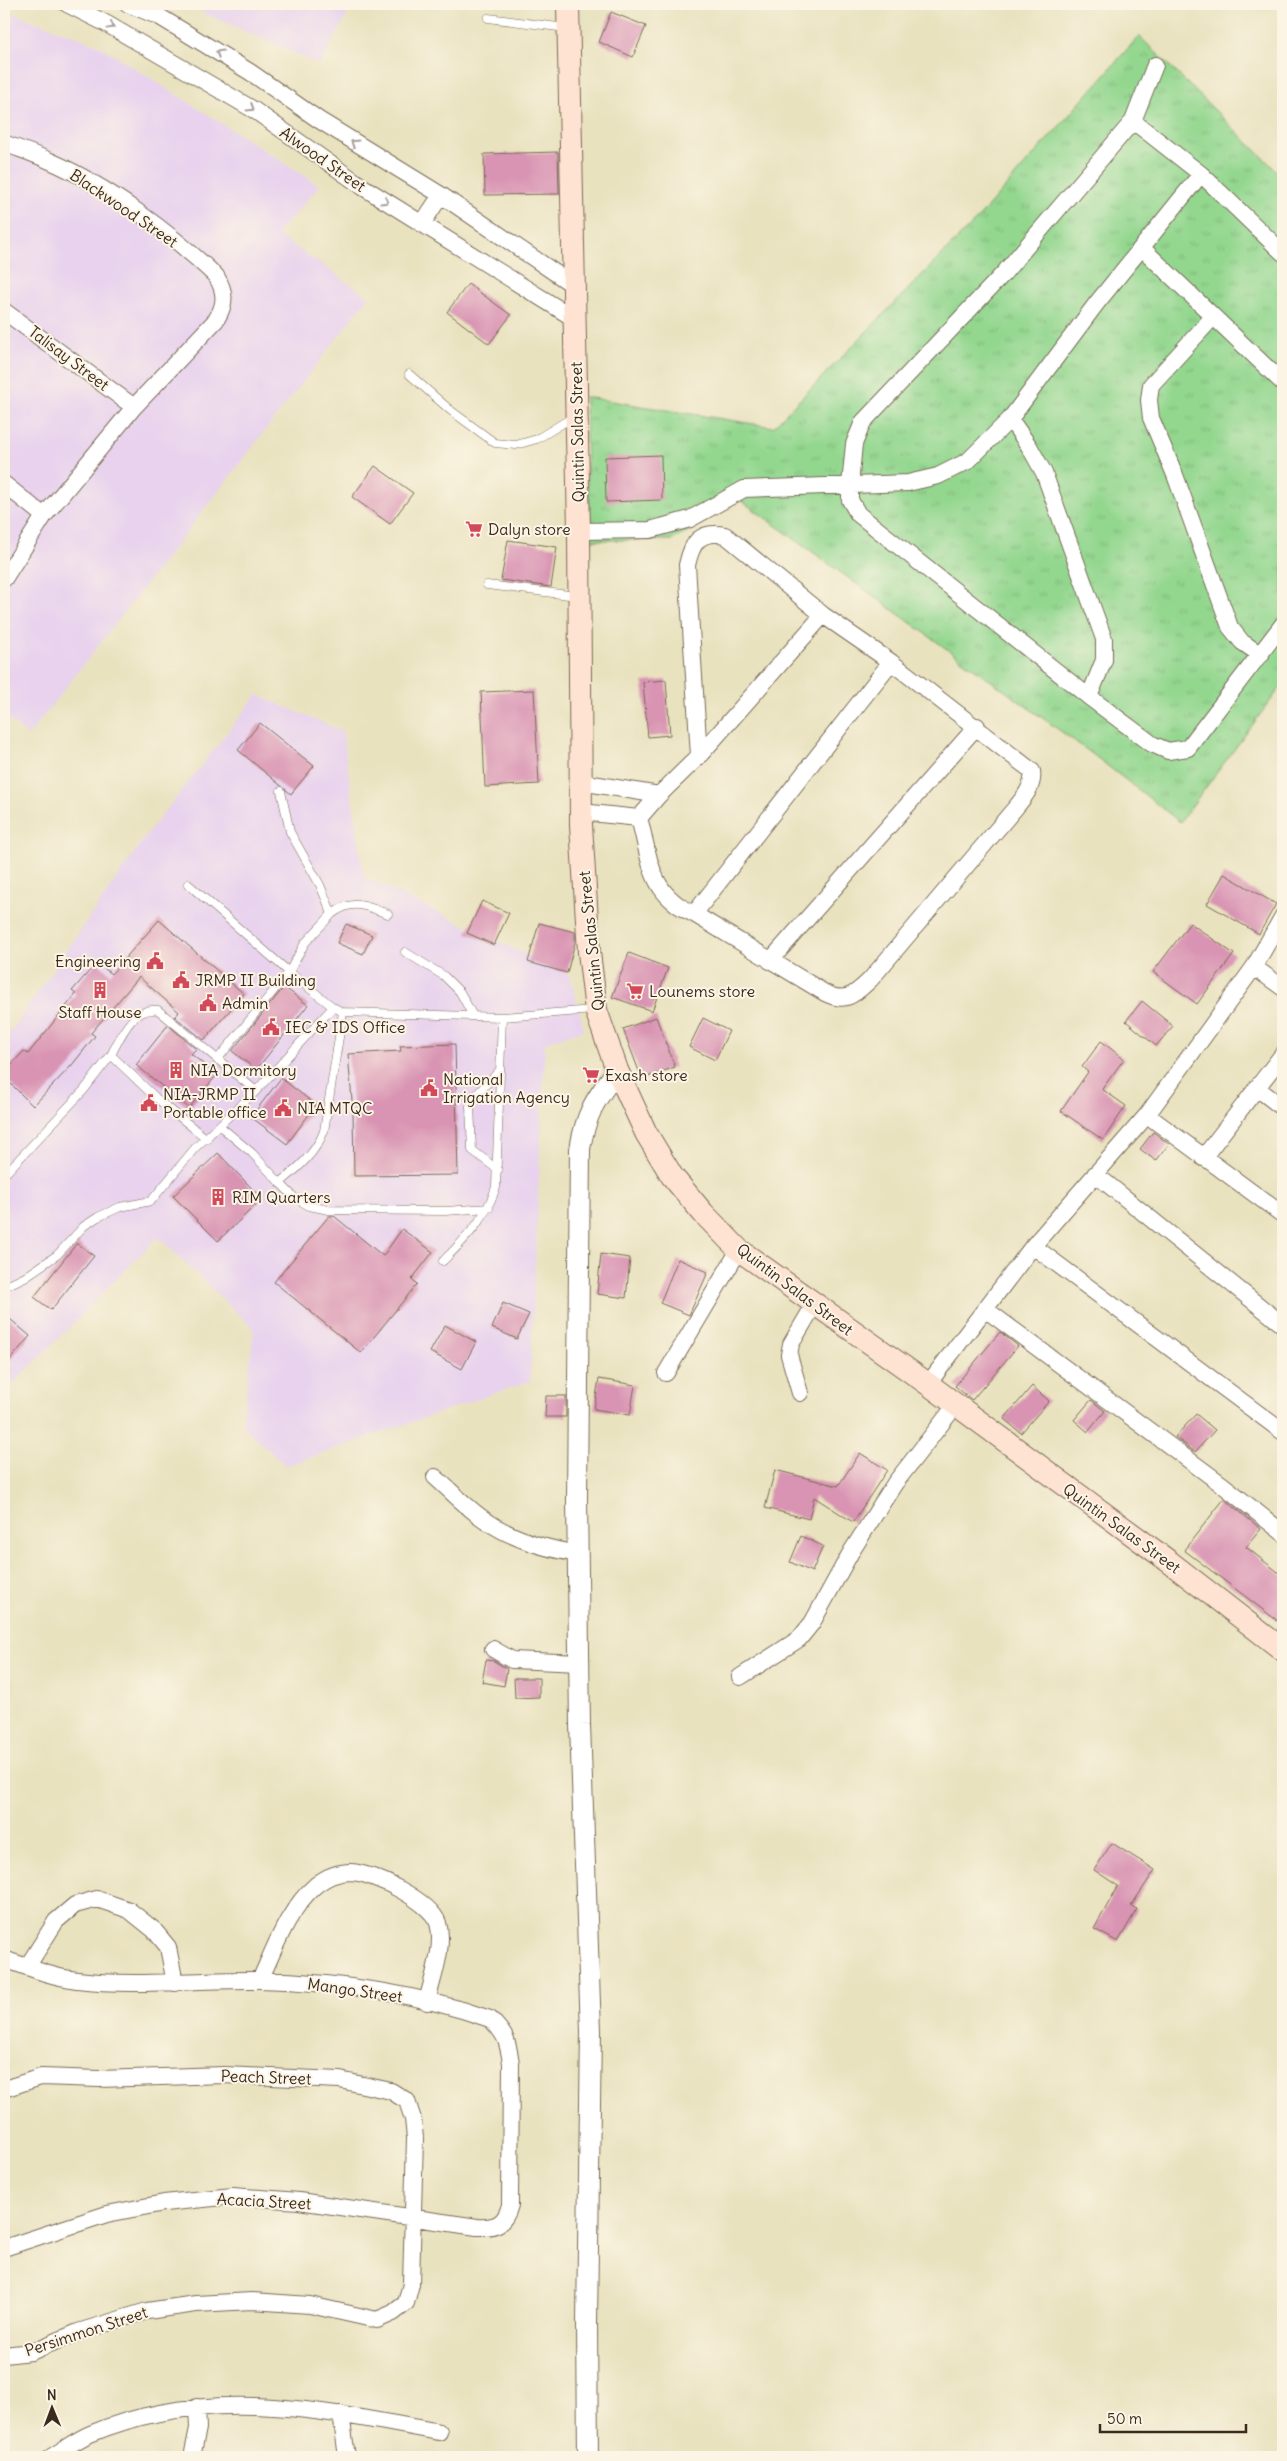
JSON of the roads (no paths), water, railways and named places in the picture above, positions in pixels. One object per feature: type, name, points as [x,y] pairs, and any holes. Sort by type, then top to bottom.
[{"type":"main road","name":"Quintin Salas Street","points":[[568,4],[579,531],[581,812],[588,943],[596,1010],[617,1070],[646,1133],[672,1176],[702,1213],[739,1250],[928,1384],[955,1406],[1166,1560],[1283,1650]]},
{"type":"street","name":"Alwood Street","points":[[68,4],[107,24],[254,110],[363,188],[575,319]]},
{"type":"street","name":"Alwood Street","points":[[128,4],[160,17],[250,72],[318,120],[441,194],[573,285]]},
{"type":"street","points":[[1154,65],[1133,121],[1004,273],[863,422],[854,444],[850,500],[858,514],[1089,697],[1152,744],[1168,751],[1188,748],[1283,624]]},
{"type":"street","points":[[1133,121],[1201,174],[1283,252]]},
{"type":"street","name":"Blackwood Street","points":[[4,143],[51,161],[91,182],[156,225],[216,276],[222,286],[225,296],[223,309],[216,320],[134,407]]},
{"type":"street","points":[[579,531],[658,528],[690,519],[744,489],[908,483],[938,476],[968,461],[1010,419],[1096,304],[1143,249],[1201,174]]},
{"type":"street","points":[[422,224],[441,194]]},
{"type":"street","points":[[1143,249],[1283,383]]},
{"type":"street","name":"Talisay Street","points":[[4,311],[134,407]]},
{"type":"street","points":[[1213,317],[1151,384],[1148,400],[1151,418],[1175,475],[1230,627],[1242,642],[1261,655]]},
{"type":"street","points":[[4,579],[44,516],[134,407]]},
{"type":"street","points":[[1010,419],[1029,446],[1044,473],[1104,639],[1104,660],[1089,697]]},
{"type":"street","points":[[4,484],[44,516]]},
{"type":"street","points":[[639,818],[655,880],[665,896],[770,961],[835,998],[852,997],[870,980],[1011,813],[1031,785],[1032,771],[977,726],[891,662],[823,615],[725,535],[714,533],[702,536],[694,545],[687,566],[699,756]]},
{"type":"street","points":[[639,818],[659,795],[699,756],[823,615]]},
{"type":"street","points":[[694,914],[891,662]]},
{"type":"street","points":[[770,961],[977,726]]},
{"type":"street","points":[[580,782],[659,795]]},
{"type":"street","points":[[581,812],[639,818]]},
{"type":"street","points":[[928,1384],[1033,1246],[1147,1115],[1254,967],[1283,916]]},
{"type":"street","points":[[1254,967],[1283,988]]},
{"type":"street","points":[[1203,1158],[1283,1054]]},
{"type":"street","points":[[588,2457],[586,2322],[591,2031],[577,1499],[580,1149],[584,1124],[592,1106],[617,1070]]},
{"type":"street","points":[[1257,1088],[1283,1108]]},
{"type":"street","points":[[1147,1115],[1283,1215]]},
{"type":"street","points":[[1095,1174],[1283,1325]]},
{"type":"street","points":[[1033,1246],[1283,1432]]},
{"type":"street","points":[[666,1373],[739,1250]]},
{"type":"street","points":[[800,1393],[789,1355],[791,1344],[814,1305]]},
{"type":"street","points":[[985,1309],[1224,1486],[1283,1533]]},
{"type":"street","points":[[740,1677],[799,1639],[812,1623],[851,1552],[896,1482],[955,1406]]},
{"type":"street","points":[[434,1477],[495,1527],[546,1549],[579,1554]]},
{"type":"street","points":[[493,1650],[512,1660],[521,1662],[580,1663]]},
{"type":"street","points":[[260,1980],[280,1935],[298,1907],[316,1885],[333,1875],[351,1872],[368,1875],[389,1884],[418,1901],[432,1912],[439,1928],[439,1947],[427,2002]]},
{"type":"street","points":[[27,1967],[56,1921],[76,1905],[97,1899],[129,1910],[154,1930],[168,1947],[175,1982]]},
{"type":"street","name":"Mango Street","points":[[4,1959],[74,1979],[118,1983],[260,1980],[331,1984],[373,1990],[490,2018],[502,2030],[508,2044],[511,2063],[510,2205],[507,2217],[500,2225]]},
{"type":"street","name":"Peach Street","points":[[4,2088],[41,2077],[99,2079],[224,2075],[340,2080],[391,2091],[407,2101],[413,2119],[415,2138],[414,2218]]},
{"type":"street","name":"Acacia Street","points":[[4,2248],[106,2214],[164,2203],[233,2196],[299,2201],[477,2227],[500,2225]]},
{"type":"street","name":"Persimmon Street","points":[[4,2355],[31,2352],[78,2332],[147,2311],[196,2304],[252,2301],[310,2306],[377,2320],[393,2313],[406,2304],[411,2284],[414,2218]]},
{"type":"street","points":[[51,2457],[89,2434],[144,2415],[197,2407],[249,2404],[341,2414],[439,2432]]},
{"type":"street","points":[[192,2457],[198,2428],[197,2407]]},
{"type":"street","points":[[341,2414],[347,2457]]},
{"type":"lane","points":[[488,18],[568,29]]},
{"type":"lane","points":[[409,374],[450,410],[495,443],[516,445],[537,439],[577,415]]},
{"type":"lane","points":[[487,585],[578,596]]},
{"type":"lane","points":[[281,791],[290,832],[320,886],[332,914]]},
{"type":"lane","points":[[188,884],[290,972],[333,1007],[343,1012],[502,1017],[596,1010]]},
{"type":"lane","points":[[217,1060],[290,972],[305,943],[332,914],[341,907],[355,903],[388,914]]},
{"type":"lane","points":[[404,952],[444,976],[460,992],[473,1016]]},
{"type":"lane","points":[[4,1287],[25,1277],[57,1255],[84,1226],[98,1217],[120,1207],[151,1201],[195,1148],[221,1126],[256,1091],[333,1007]]},
{"type":"lane","points":[[4,1175],[84,1090],[111,1055],[136,1016],[150,1009],[162,1012],[256,1091]]},
{"type":"lane","points":[[280,1183],[308,1158],[319,1145],[322,1138],[329,1113],[343,1012]]},
{"type":"lane","points":[[443,1261],[468,1235],[489,1208],[496,1187],[502,1017]]},
{"type":"lane","points":[[111,1055],[156,1098],[207,1139]]},
{"type":"lane","points":[[498,1170],[472,1150],[470,1115],[473,1098],[500,1070]]},
{"type":"lane","points":[[221,1126],[252,1153],[294,1197],[309,1206],[328,1210],[445,1211],[489,1208]]},
{"type":"place","name":"Dalyn store","points":[[474,529]]},
{"type":"place","name":"Engineering","points":[[155,961]]},
{"type":"place","name":"JRMP II Building","points":[[181,980]]},
{"type":"place","name":"Staff House","points":[[100,990]]},
{"type":"place","name":"Lounems store","points":[[635,991]]},
{"type":"place","name":"Admin","points":[[208,1003]]},
{"type":"place","name":"IEC & IDS Office","points":[[271,1027]]},
{"type":"place","name":"NIA Dormitory","points":[[176,1070]]},
{"type":"place","name":"Exash store","points":[[591,1075]]},
{"type":"place","name":"National Irrigation Agency","points":[[429,1088]]},
{"type":"place","name":"NIA-JRMP II Portable office","points":[[149,1103]]},
{"type":"place","name":"NIA MTQC","points":[[283,1108]]},
{"type":"place","name":"RIM Quarters","points":[[218,1197]]}]
